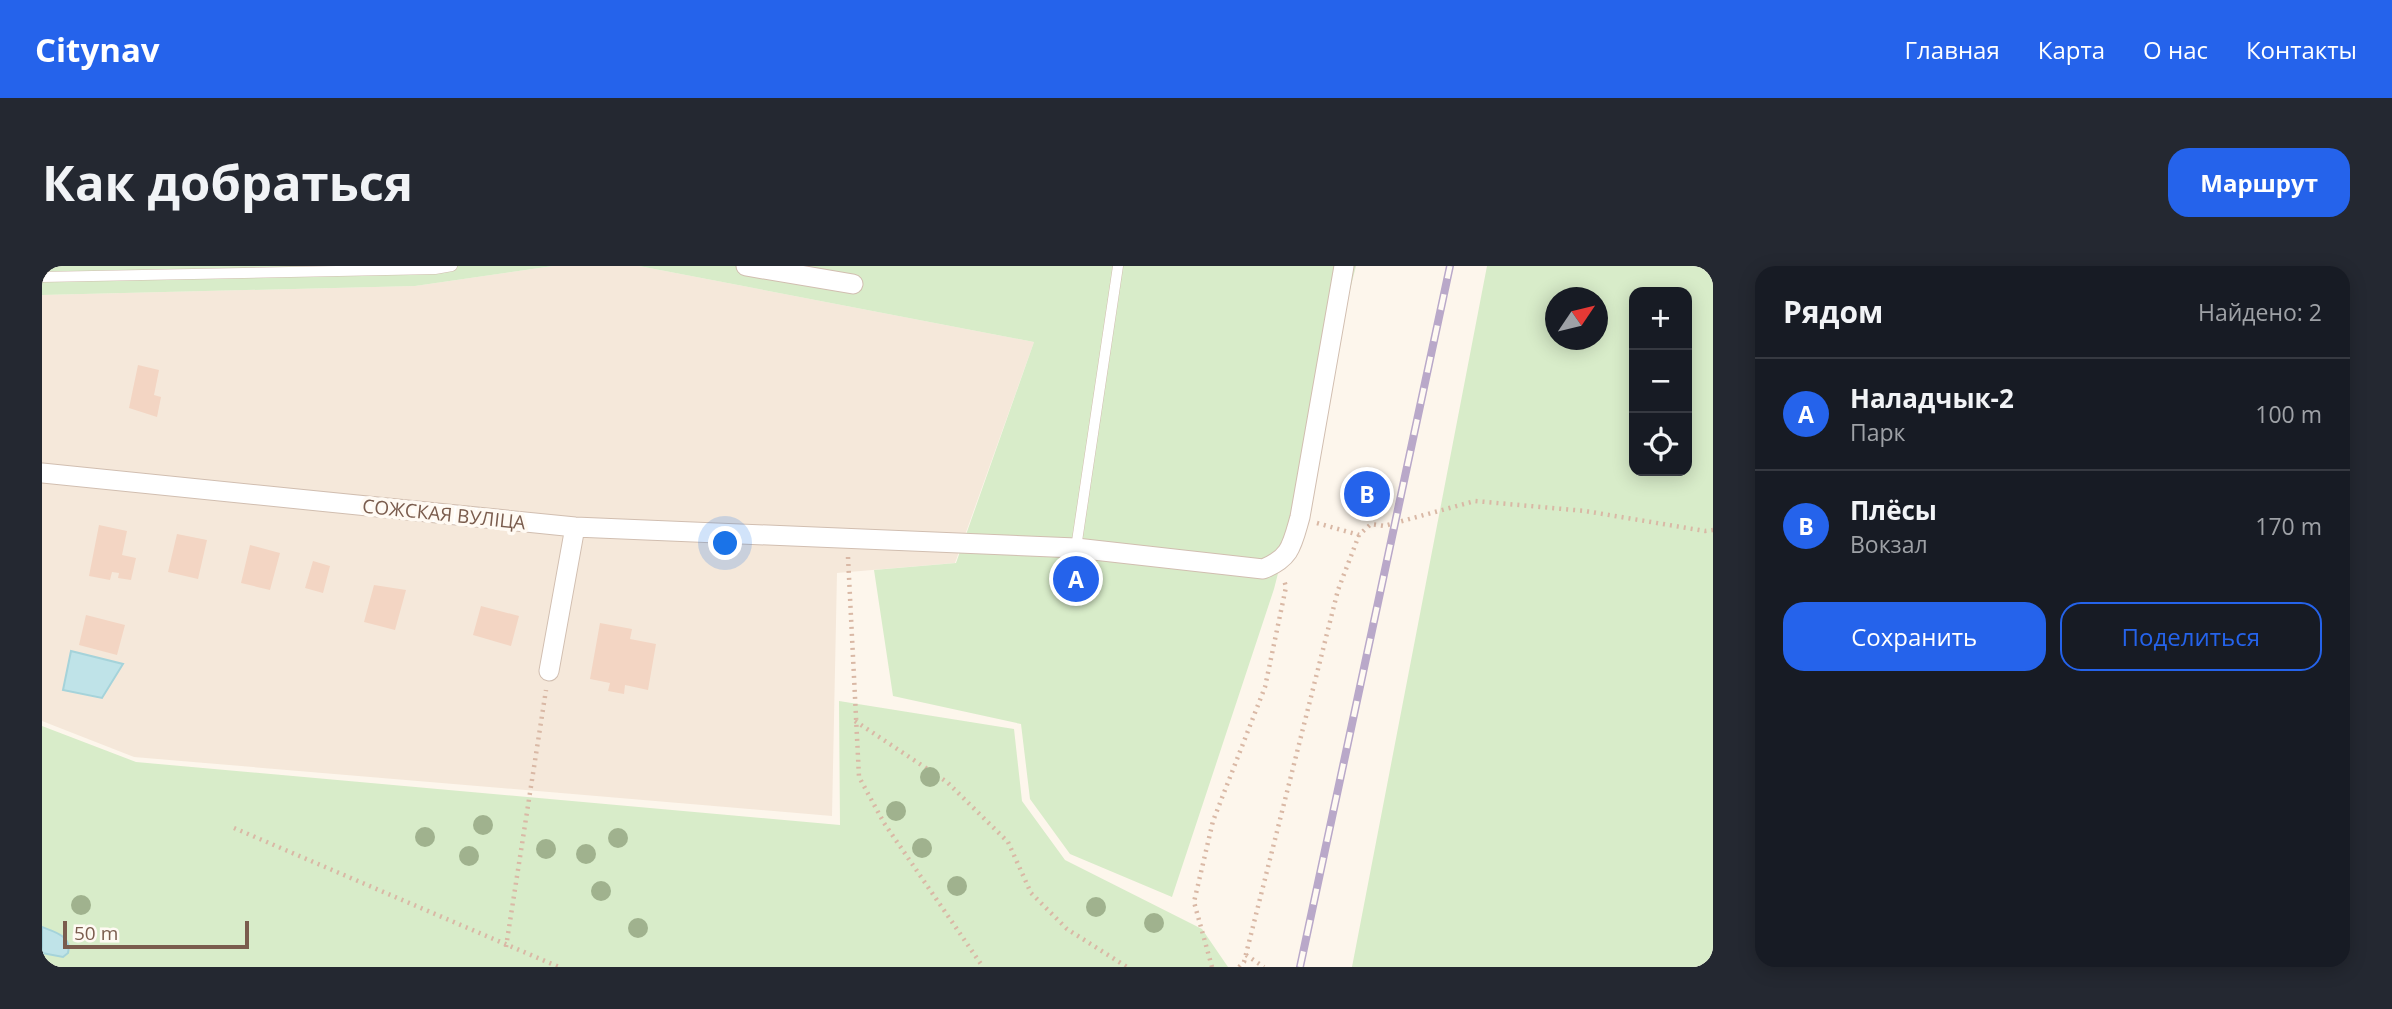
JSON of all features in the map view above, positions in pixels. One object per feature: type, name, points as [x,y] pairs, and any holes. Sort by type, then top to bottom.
[{"type":"street","points":[[746,266],[853,284]]},
{"type":"street","points":[[1279,562],[1291,548],[1300,517],[1344,266]]},
{"type":"street","name":"СОЖСКАЯ ВУЛІЦА","points":[[42,473],[575,527],[1076,548],[1263,569],[1279,562]]},
{"type":"street","points":[[549,671],[575,527]]},
{"type":"lane","points":[[42,277],[435,269],[452,266]]},
{"type":"lane","points":[[1076,548],[1118,266]]},
{"type":"path","points":[[1239,967],[1246,955],[1338,590],[1360,535],[1371,524],[1384,526],[1475,501],[1585,511],[1704,531],[1713,530]]},
{"type":"path","points":[[1300,517],[1360,535]]},
{"type":"path","points":[[846,539],[859,777],[884,823],[983,967]]},
{"type":"path","points":[[1212,967],[1194,902],[1213,821],[1265,687],[1286,587],[1279,562]]},
{"type":"path","points":[[506,947],[549,671]]},
{"type":"path","points":[[855,721],[947,782],[1008,842],[1031,893],[1067,929],[1127,967]]},
{"type":"path","points":[[234,828],[506,947],[559,967]]},
{"type":"path","points":[[1246,955],[1264,967]]},
{"type":"shaded area","points":[[553,266],[639,266],[1034,342],[955,563],[837,573],[832,816],[134,757],[42,721],[42,295],[415,286]]},
{"type":"green space","points":[[42,266],[553,266],[415,286],[42,295]]},
{"type":"green space","points":[[639,266],[1356,266],[1274,589],[1172,897],[1070,854],[1030,799],[1021,724],[893,696],[874,570],[956,563],[1034,342]]},
{"type":"green space","points":[[1487,266],[1713,266],[1713,967],[1352,967]]},
{"type":"green space","points":[[839,701],[1014,729],[1022,801],[1065,860],[1202,929],[1228,967],[42,967],[42,726],[136,762],[840,825]]},
{"type":"water","points":[[71,651],[123,664],[102,698],[63,690]]},
{"type":"water","points":[[42,927],[65,939],[69,947],[68,953],[63,957],[42,953]]},
{"type":"building","points":[[138,365],[159,370],[154,395],[161,397],[157,417],[129,408]]},
{"type":"building","points":[[1365,475],[1379,479],[1370,513],[1355,509]]},
{"type":"building","points":[[99,525],[127,531],[122,555],[136,558],[131,580],[118,578],[119,573],[112,572],[110,580],[89,576]]},
{"type":"building","points":[[177,534],[207,540],[198,579],[168,572]]},
{"type":"building","points":[[250,545],[280,553],[270,590],[241,583]]},
{"type":"building","points":[[313,561],[330,566],[323,593],[305,588]]},
{"type":"building","points":[[374,585],[406,590],[395,630],[364,622]]},
{"type":"building","points":[[481,606],[519,616],[511,646],[473,635]]},
{"type":"building","points":[[86,615],[125,625],[117,655],[79,645]]},
{"type":"building","points":[[600,623],[632,629],[630,639],[656,644],[648,690],[625,685],[624,694],[608,691],[610,683],[590,679]]},
{"type":"railway","points":[[1300,967],[1450,266]]},
{"type":"place","name":"Плёсы","points":[[1367,494]]},
{"type":"place","name":"Наладчык-2","points":[[1076,579]]}]
